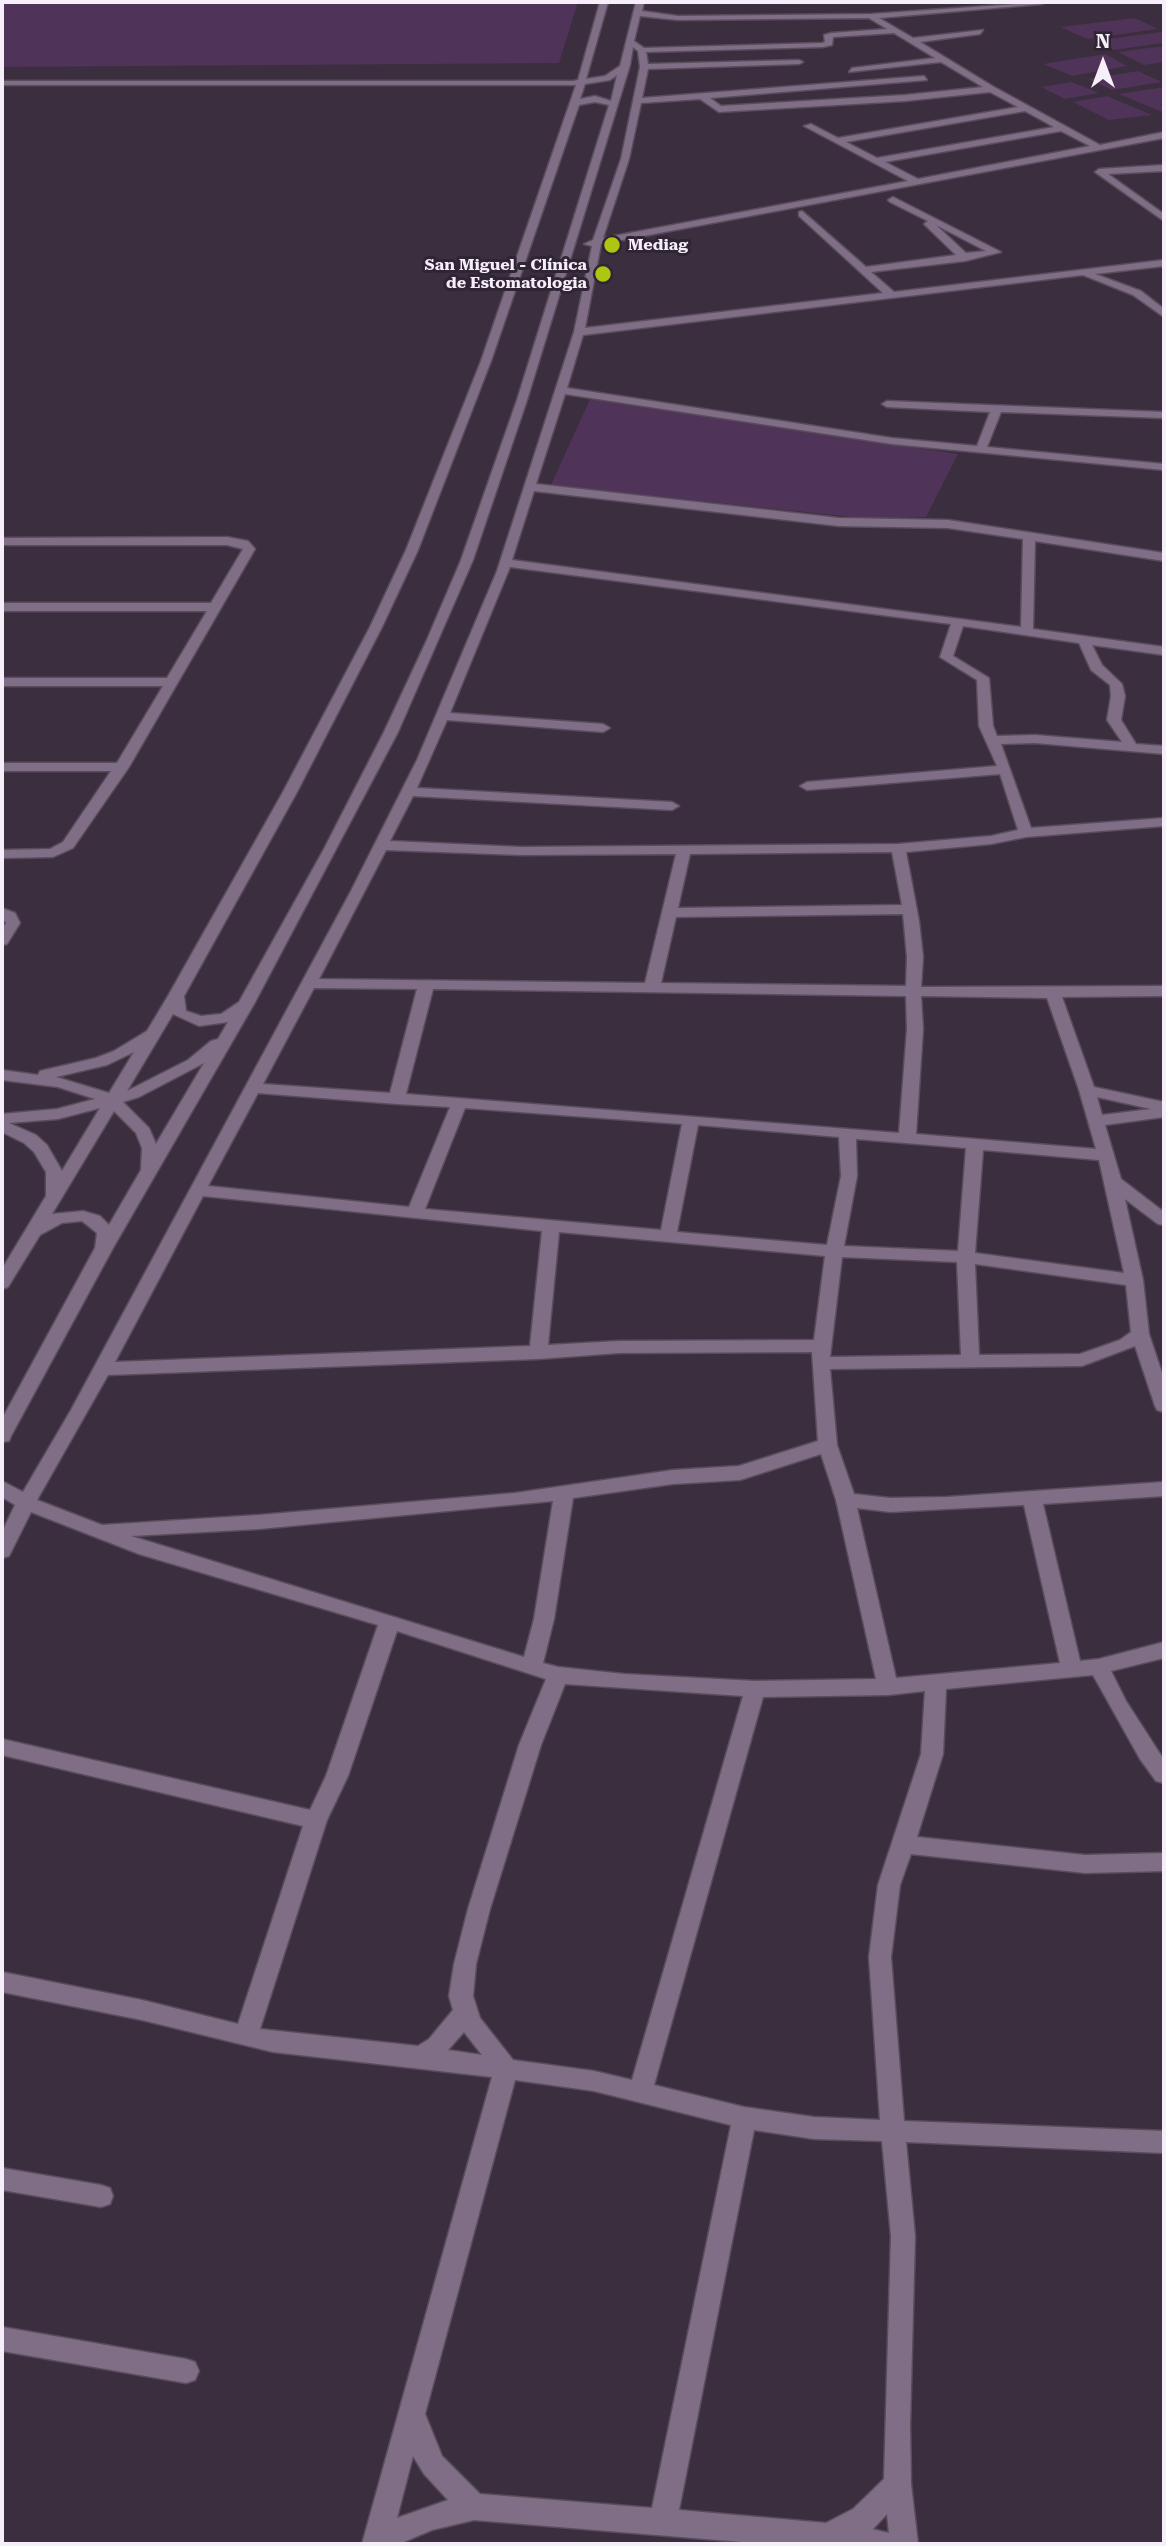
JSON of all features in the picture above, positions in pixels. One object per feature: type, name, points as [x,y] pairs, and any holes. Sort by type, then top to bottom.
[{"type":"street","points":[[2,1283],[176,996],[332,713],[412,550],[486,361],[583,79],[594,62],[604,2]]},
{"type":"street","points":[[2,1436],[104,1248],[246,1004],[385,744],[432,642],[467,560],[493,488],[572,246],[626,63],[640,2]]},
{"type":"street","points":[[929,2],[939,11]]},
{"type":"street","points":[[637,13],[688,18],[872,16],[939,11],[974,5],[1042,2]]},
{"type":"street","points":[[891,4],[895,15]]},
{"type":"street","points":[[872,16],[894,32],[991,89],[1098,147]]},
{"type":"street","points":[[631,42],[642,50],[823,45],[829,43],[828,37],[831,35],[894,32]]},
{"type":"street","points":[[910,41],[979,32]]},
{"type":"street","points":[[2,1551],[308,984],[407,792],[442,716],[506,563],[579,332],[597,243],[625,159],[639,101],[644,67],[642,50]]},
{"type":"street","points":[[852,70],[941,60]]},
{"type":"street","points":[[574,70],[594,62]]},
{"type":"street","points":[[644,67],[799,62]]},
{"type":"street","points":[[612,65],[626,63]]},
{"type":"street","points":[[2,76],[600,80],[614,76],[626,63]]},
{"type":"street","points":[[2,83],[531,79],[559,73]]},
{"type":"street","points":[[639,101],[924,78]]},
{"type":"street","points":[[531,79],[574,91],[576,100]]},
{"type":"street","points":[[600,80],[612,86],[617,93]]},
{"type":"street","points":[[702,96],[719,110],[905,98],[991,89]]},
{"type":"street","points":[[576,100],[595,99],[614,104]]},
{"type":"street","points":[[835,141],[1026,108]]},
{"type":"street","points":[[808,126],[919,183]]},
{"type":"street","points":[[875,161],[1062,128]]},
{"type":"street","points":[[572,246],[1164,135]]},
{"type":"street","points":[[1164,168],[1098,172],[1164,218]]},
{"type":"street","points":[[864,270],[994,254],[997,250],[893,200]]},
{"type":"street","points":[[917,212],[965,258]]},
{"type":"street","points":[[802,214],[890,294]]},
{"type":"street","points":[[579,332],[1164,263]]},
{"type":"street","points":[[1077,272],[1124,287],[1162,310]]},
{"type":"street","points":[[561,390],[892,441],[1164,467]]},
{"type":"street","points":[[887,404],[1164,415]]},
{"type":"street","points":[[980,451],[996,416],[995,409]]},
{"type":"street","points":[[531,487],[839,522],[948,524],[1164,556]]},
{"type":"street","points":[[1027,631],[1029,536]]},
{"type":"street","points":[[2,541],[226,541],[249,547],[249,553],[122,767],[68,845],[62,850],[43,854],[2,854]]},
{"type":"street","points":[[506,563],[958,621],[1164,651]]},
{"type":"street","points":[[2,607],[217,607]]},
{"type":"street","points":[[958,621],[946,657],[983,678],[983,717],[1005,769],[1026,833]]},
{"type":"street","points":[[1084,640],[1096,667],[1116,684],[1118,696],[1114,720],[1132,748]]},
{"type":"street","points":[[2,682],[173,682]]},
{"type":"street","points":[[442,716],[603,728]]},
{"type":"street","points":[[993,740],[1060,741],[1164,750]]},
{"type":"street","points":[[2,767],[122,767]]},
{"type":"street","points":[[807,786],[1005,769]]},
{"type":"street","points":[[407,792],[672,806]]},
{"type":"street","points":[[380,845],[521,851],[898,848],[991,840],[1026,833],[1164,822]]},
{"type":"street","points":[[898,848],[915,957],[915,1030],[907,1140]]},
{"type":"street","points":[[652,988],[684,849]]},
{"type":"street","points":[[669,913],[909,909]]},
{"type":"street","points":[[2,912],[10,916],[13,923],[2,941]]},
{"type":"street","points":[[308,984],[1053,993],[1164,991]]},
{"type":"street","points":[[397,1099],[426,985]]},
{"type":"street","points":[[1053,993],[1087,1090],[1113,1181],[1134,1280],[1140,1334],[1164,1406]]},
{"type":"street","points":[[176,996],[177,1009],[181,1014],[199,1021],[232,1016],[246,1004]]},
{"type":"street","points":[[2,1119],[58,1114],[113,1100],[166,1080],[194,1063],[217,1044],[246,1004]]},
{"type":"street","points":[[9,1075],[58,1073],[101,1062],[137,1044],[160,1022]]},
{"type":"street","points":[[9,1075],[66,1083],[113,1100],[143,1131],[150,1148],[149,1170]]},
{"type":"street","points":[[251,1088],[691,1120],[1105,1155]]},
{"type":"street","points":[[1087,1090],[1164,1110]]},
{"type":"street","points":[[415,1214],[459,1104]]},
{"type":"street","points":[[1096,1121],[1164,1110]]},
{"type":"street","points":[[668,1236],[691,1120]]},
{"type":"street","points":[[2,1126],[30,1139],[49,1160],[54,1172],[52,1199]]},
{"type":"street","points":[[846,1133],[849,1176],[834,1251],[821,1355],[828,1445],[846,1500],[888,1687]]},
{"type":"street","points":[[970,1362],[966,1256],[975,1145]]},
{"type":"street","points":[[1113,1181],[1164,1220]]},
{"type":"street","points":[[197,1189],[415,1214],[834,1251],[966,1256],[1134,1280]]},
{"type":"street","points":[[29,1237],[47,1222],[58,1218],[83,1216],[102,1225],[106,1232],[104,1248]]},
{"type":"street","points":[[538,1353],[551,1226]]},
{"type":"street","points":[[102,1369],[619,1348],[970,1362],[1083,1360],[1126,1344],[1140,1334]]},
{"type":"street","points":[[101,1530],[397,1511],[515,1500],[673,1477],[740,1473],[828,1445]]},
{"type":"street","points":[[2,1488],[26,1503],[146,1549],[390,1621],[497,1658],[558,1675],[624,1682],[755,1689],[888,1687],[1099,1667],[1164,1650]]},
{"type":"street","points":[[846,1500],[890,1505],[1032,1499],[1164,1489]]},
{"type":"street","points":[[533,1667],[544,1619],[564,1492]]},
{"type":"street","points":[[1032,1499],[1072,1670]]},
{"type":"street","points":[[247,2036],[316,1821],[337,1776],[390,1621]]},
{"type":"street","points":[[1099,1667],[1147,1753],[1164,1775]]},
{"type":"street","points":[[506,2068],[465,2012],[461,1996],[465,1964],[479,1909],[530,1745],[558,1675]]},
{"type":"street","points":[[904,2544],[898,2484],[897,2425],[903,2236],[880,1957],[889,1885],[932,1754],[936,1682]]},
{"type":"street","points":[[640,2093],[755,1689]]},
{"type":"street","points":[[2,1747],[316,1821]]},
{"type":"street","points":[[903,1843],[1086,1864],[1164,1862]]},
{"type":"street","points":[[2,1982],[142,2010],[247,2036],[594,2081],[744,2118],[814,2128],[1164,2142]]},
{"type":"street","points":[[421,2057],[437,2046],[465,2012]]},
{"type":"street","points":[[376,2542],[506,2068]]},
{"type":"street","points":[[663,2522],[744,2118]]},
{"type":"street","points":[[2,2179],[101,2196]]},
{"type":"street","points":[[2,2339],[186,2371]]},
{"type":"street","points":[[412,2415],[422,2445],[433,2465],[474,2507]]},
{"type":"street","points":[[828,2537],[863,2519],[898,2484]]},
{"type":"street","points":[[376,2542],[431,2517],[474,2507],[663,2522],[882,2544]]},
{"type":"shaded area","points":[[2,2],[578,2],[559,63],[2,67]]},
{"type":"shaded area","points":[[1135,18],[1158,29],[1087,39],[1060,27]]},
{"type":"shaded area","points":[[1164,33],[1164,43],[1113,50],[1093,41]]},
{"type":"shaded area","points":[[1164,46],[1164,62],[1144,65],[1118,52]]},
{"type":"shaded area","points":[[1105,54],[1127,66],[1072,76],[1043,64]]},
{"type":"shaded area","points":[[1138,71],[1162,82],[1112,90],[1088,79]]},
{"type":"shaded area","points":[[1072,82],[1099,93],[1065,99],[1041,87]]},
{"type":"shaded area","points":[[1164,87],[1164,103],[1160,104],[1164,106],[1164,113],[1119,94]]},
{"type":"shaded area","points":[[1107,96],[1152,115],[1109,120],[1073,102]]},
{"type":"shaded area","points":[[590,399],[958,454],[926,517],[872,519],[551,485]]},
{"type":"place","name":"Mediag","points":[[612,245]]},
{"type":"place","name":"San Miguel - Clínica de Estomatologia","points":[[603,274]]}]
